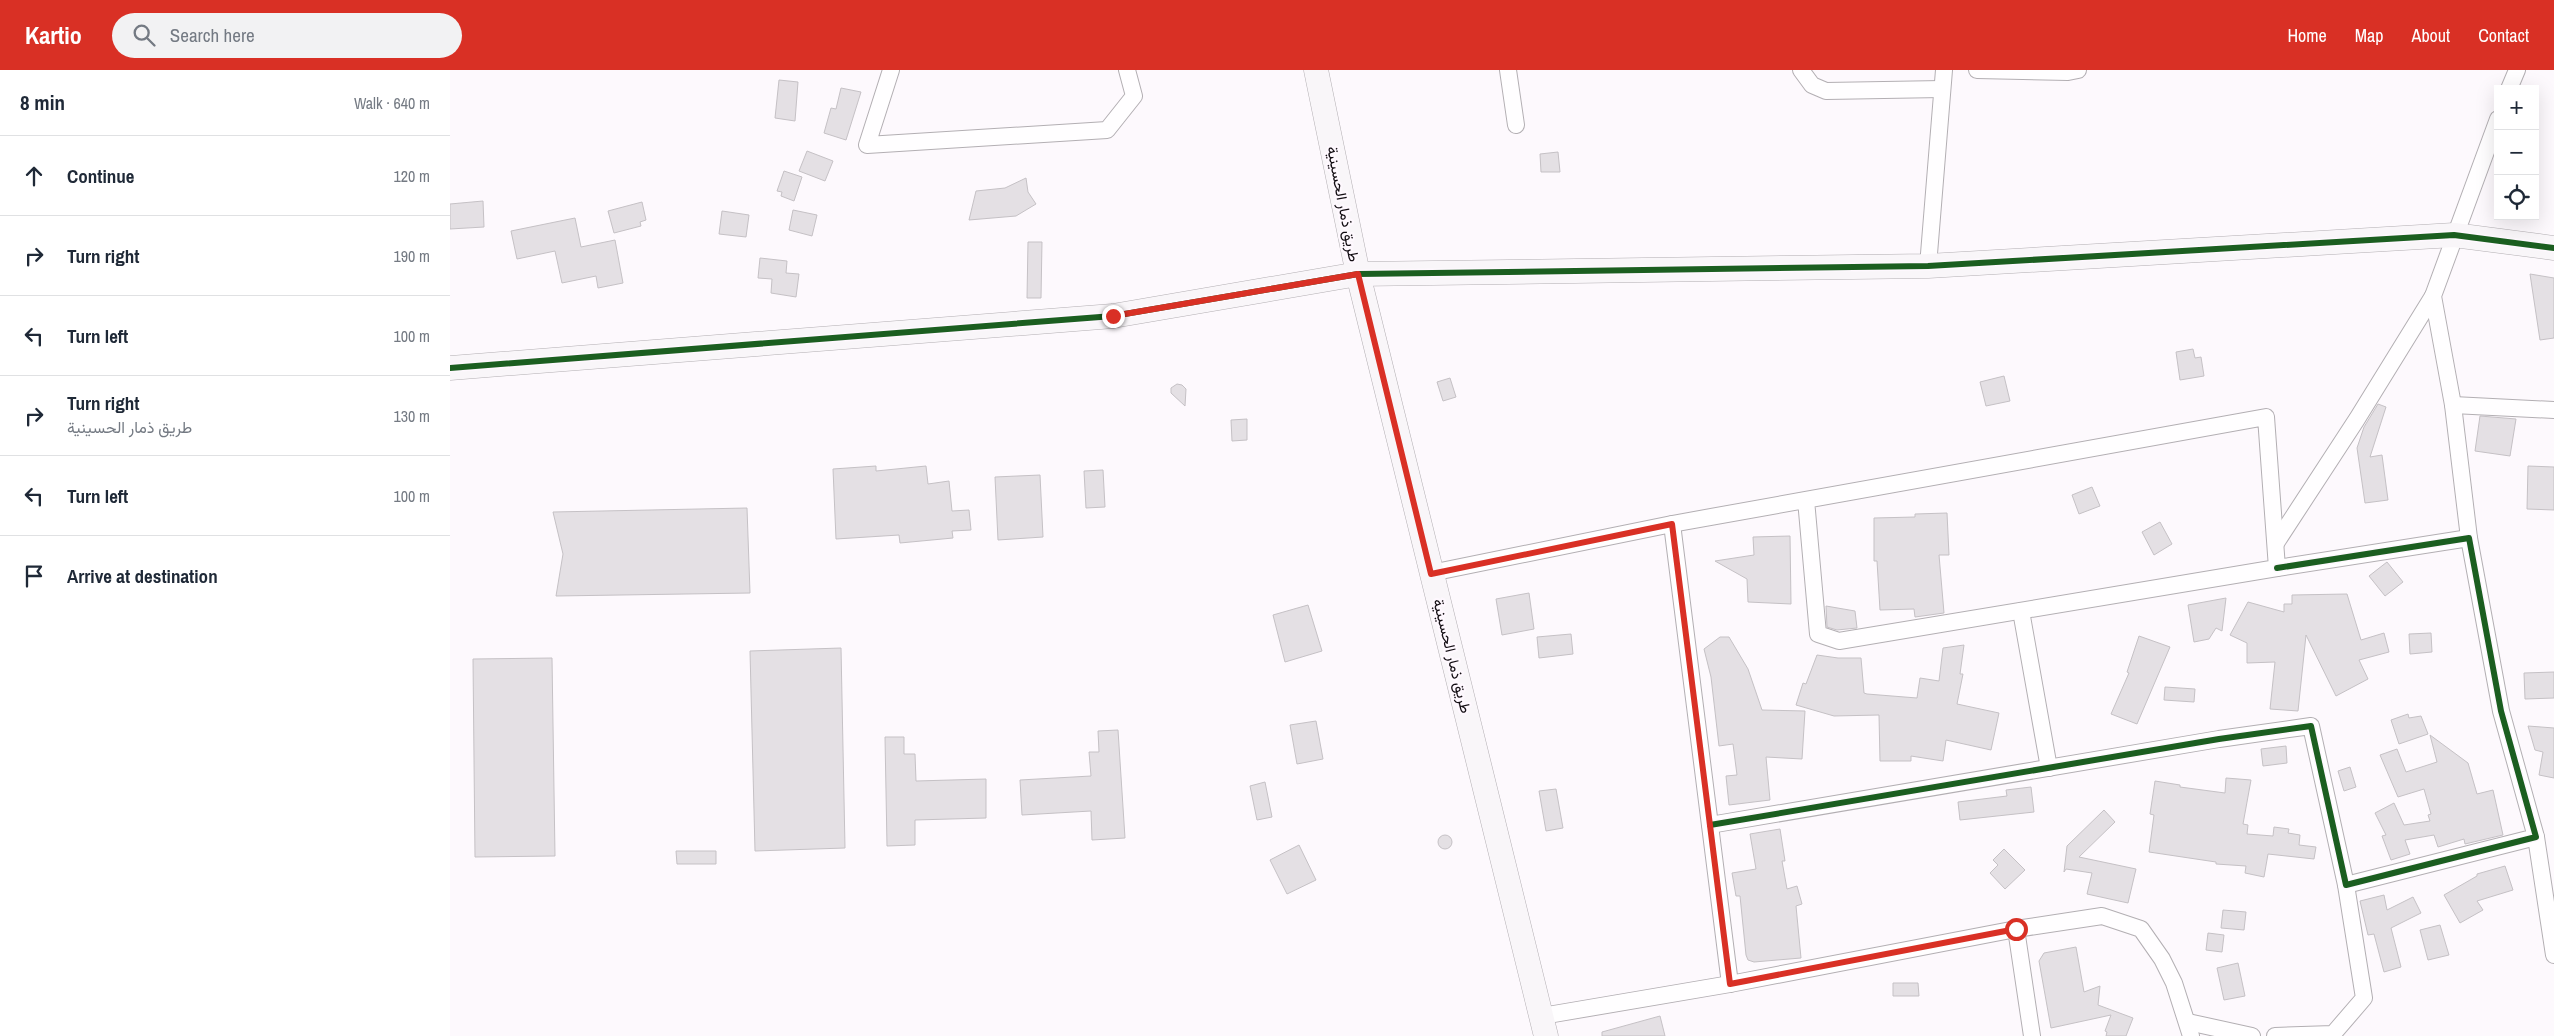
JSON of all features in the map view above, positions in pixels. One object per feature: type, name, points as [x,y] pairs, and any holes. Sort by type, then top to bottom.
[{"type":"street","points":[[892,70],[867,145],[1108,130],[1134,96],[1127,70]]},
{"type":"street","name":"طريق ذمار الحسينية","points":[[1316,70],[1358,274],[1544,1026]]},
{"type":"street","points":[[1508,70],[1516,125]]},
{"type":"street","points":[[1801,70],[1812,85],[1826,91],[1942,89]]},
{"type":"street","points":[[1928,266],[1944,70]]},
{"type":"street","points":[[1977,70],[2068,72],[2078,70]]},
{"type":"street","points":[[2510,85],[2515,70]]},
{"type":"street","points":[[2276,543],[2357,419],[2433,296],[2494,130]]},
{"type":"street","points":[[450,368],[1113,316],[1358,274],[1928,266],[2454,235],[2554,248]]},
{"type":"street","points":[[2433,296],[2453,405],[2470,538],[2501,711],[2536,837],[2554,954]]},
{"type":"street","points":[[2453,405],[2554,410]]},
{"type":"street","points":[[1431,574],[1672,524],[2266,417],[2277,568]]},
{"type":"street","points":[[1806,500],[1818,634],[1838,641],[2470,538]]},
{"type":"street","points":[[1672,524],[1730,984]]},
{"type":"street","points":[[2021,611],[2049,768]]},
{"type":"street","points":[[1710,825],[2311,726],[2346,885],[2364,998],[2333,1034],[2275,1036]]},
{"type":"street","points":[[2346,885],[2536,837]]},
{"type":"street","points":[[1544,1026],[1730,984],[2016,929],[2102,916],[2141,929],[2162,959],[2189,1029],[2252,1036]]},
{"type":"street","points":[[2016,929],[2032,1036]]},
{"type":"building","points":[[779,80],[798,82],[795,121],[775,118]]},
{"type":"building","points":[[841,88],[861,92],[846,140],[824,133],[831,108],[836,109]]},
{"type":"building","points":[[807,151],[833,161],[825,181],[799,171]]},
{"type":"building","points":[[1558,152],[1560,172],[1541,172],[1540,154]]},
{"type":"building","points":[[784,171],[802,177],[794,201],[781,196],[782,192],[777,191]]},
{"type":"building","points":[[1026,178],[1028,192],[1036,204],[1016,216],[969,220],[976,191],[1005,188]]},
{"type":"building","points":[[483,201],[484,227],[450,229],[450,204]]},
{"type":"building","points":[[642,202],[646,220],[640,222],[641,226],[614,233],[608,211]]},
{"type":"building","points":[[793,210],[817,215],[812,236],[789,230]]},
{"type":"building","points":[[722,211],[749,215],[746,237],[719,234]]},
{"type":"building","points":[[575,218],[581,247],[615,240],[623,283],[598,288],[596,276],[562,283],[555,251],[517,259],[511,231]]},
{"type":"building","points":[[1028,242],[1042,242],[1041,298],[1027,298]]},
{"type":"building","points":[[760,258],[787,261],[786,273],[799,274],[796,297],[771,293],[772,279],[758,278]]},
{"type":"building","points":[[2530,274],[2554,278],[2554,338],[2540,340]]},
{"type":"building","points":[[2193,349],[2195,358],[2201,357],[2204,376],[2180,380],[2176,352]]},
{"type":"building","points":[[2004,376],[2010,401],[1986,406],[1980,382]]},
{"type":"building","points":[[1450,378],[1456,397],[1443,401],[1437,382]]},
{"type":"building","points":[[1177,384],[1182,385],[1186,389],[1185,406],[1171,393],[1171,388]]},
{"type":"building","points":[[2378,404],[2386,407],[2370,457],[2382,455],[2388,500],[2365,503],[2357,448],[2364,427]]},
{"type":"building","points":[[2480,416],[2516,419],[2510,456],[2475,451]]},
{"type":"building","points":[[1247,419],[1247,440],[1232,441],[1231,420]]},
{"type":"building","points":[[876,466],[876,471],[926,466],[928,484],[949,481],[952,511],[969,510],[971,530],[952,531],[953,538],[900,543],[899,535],[836,539],[833,469]]},
{"type":"building","points":[[2528,466],[2554,467],[2554,510],[2527,509]]},
{"type":"building","points":[[1103,470],[1105,507],[1086,508],[1084,471]]},
{"type":"building","points":[[1040,475],[1043,537],[998,540],[995,477]]},
{"type":"building","points":[[2092,487],[2100,506],[2079,514],[2072,495]]},
{"type":"building","points":[[747,508],[750,593],[556,596],[563,554],[553,512]]},
{"type":"building","points":[[1947,513],[1949,555],[1939,555],[1944,613],[1915,617],[1914,609],[1880,610],[1877,561],[1874,561],[1874,518],[1915,517],[1915,514]]},
{"type":"building","points":[[2160,522],[2172,544],[2154,555],[2142,532]]},
{"type":"building","points":[[1790,536],[1791,604],[1748,602],[1747,579],[1715,561],[1754,555],[1753,537]]},
{"type":"building","points":[[2387,562],[2403,582],[2385,596],[2369,576]]},
{"type":"building","points":[[1529,593],[1534,629],[1502,635],[1496,599]]},
{"type":"building","points":[[2347,594],[2361,640],[2384,633],[2389,652],[2359,660],[2368,679],[2336,696],[2306,635],[2298,711],[2270,709],[2275,662],[2247,663],[2247,643],[2230,635],[2248,602],[2284,612],[2284,604],[2292,604],[2292,595]]},
{"type":"building","points":[[2226,598],[2222,631],[2216,628],[2209,639],[2194,642],[2188,605]]},
{"type":"building","points":[[1308,605],[1322,651],[1285,662],[1273,615]]},
{"type":"building","points":[[1826,606],[1855,611],[1857,628],[1837,630],[1827,627]]},
{"type":"building","points":[[2431,633],[2432,652],[2410,654],[2409,634]]},
{"type":"building","points":[[1571,634],[1573,654],[1539,658],[1537,637]]},
{"type":"building","points":[[2139,636],[2170,647],[2137,724],[2111,714],[2129,673],[2127,672]]},
{"type":"building","points":[[1720,637],[1729,637],[1748,669],[1762,710],[1805,711],[1802,759],[1766,757],[1770,800],[1729,805],[1726,776],[1737,775],[1733,744],[1719,746],[1711,677],[1704,649]]},
{"type":"building","points":[[1964,645],[1960,674],[1963,674],[1957,704],[1999,713],[1991,750],[1946,740],[1943,761],[1911,756],[1911,761],[1880,761],[1879,715],[1834,716],[1796,705],[1803,683],[1806,684],[1817,655],[1838,658],[1861,658],[1864,693],[1917,698],[1920,678],[1939,681],[1943,648]]},
{"type":"building","points":[[841,648],[845,848],[755,851],[750,651]]},
{"type":"building","points":[[552,658],[555,856],[475,857],[473,659]]},
{"type":"building","points":[[2554,672],[2554,698],[2525,699],[2524,673]]},
{"type":"building","points":[[2165,687],[2195,689],[2194,702],[2164,700]]},
{"type":"building","points":[[2408,714],[2409,718],[2421,716],[2428,734],[2399,744],[2391,720]]},
{"type":"building","points":[[1316,721],[1323,759],[1297,764],[1290,725]]},
{"type":"building","points":[[2528,726],[2554,728],[2554,778],[2539,775],[2543,752],[2535,750]]},
{"type":"building","points":[[1118,730],[1125,838],[1092,840],[1091,811],[1022,815],[1020,780],[1091,776],[1089,752],[1099,752],[1098,731]]},
{"type":"building","points":[[2430,735],[2468,763],[2477,794],[2493,790],[2503,835],[2465,844],[2464,839],[2438,847],[2434,835],[2405,840],[2410,854],[2391,860],[2382,836],[2386,835],[2375,813],[2394,803],[2404,825],[2430,821],[2428,815],[2431,814],[2424,789],[2398,797],[2380,755],[2397,749],[2406,772],[2437,762]]},
{"type":"building","points":[[885,737],[904,737],[904,754],[915,754],[916,781],[986,779],[986,818],[915,820],[915,845],[887,846]]},
{"type":"building","points":[[2286,746],[2287,763],[2263,766],[2261,749]]},
{"type":"building","points":[[2350,767],[2356,787],[2344,791],[2338,771]]},
{"type":"building","points":[[2226,778],[2251,780],[2243,824],[2248,825],[2247,834],[2273,836],[2274,827],[2289,829],[2288,833],[2300,835],[2299,845],[2316,847],[2314,859],[2268,854],[2264,877],[2245,873],[2246,866],[2216,864],[2216,862],[2149,852],[2154,815],[2150,814],[2155,781],[2180,785],[2180,787],[2225,793]]},
{"type":"building","points":[[1265,782],[1272,817],[1257,820],[1250,786]]},
{"type":"building","points":[[2031,787],[2034,812],[1960,820],[1958,802],[2007,796],[2006,790]]},
{"type":"building","points":[[1556,789],[1563,828],[1546,831],[1539,791]]},
{"type":"building","points":[[2104,810],[2115,822],[2079,857],[2136,869],[2128,903],[2087,894],[2092,873],[2066,869],[2064,872],[2067,846]]},
{"type":"building","points":[[1780,829],[1785,861],[1782,861],[1787,889],[1797,886],[1802,904],[1796,906],[1801,958],[1754,962],[1748,960],[1746,955],[1740,896],[1736,896],[1732,873],[1756,869],[1750,834]]},
{"type":"building","points":[[1442,835],[1448,835],[1452,842],[1448,849],[1442,849],[1438,845],[1438,839]]},
{"type":"building","points":[[1299,845],[1316,880],[1287,894],[1270,860]]},
{"type":"building","points":[[2004,849],[2025,870],[2005,889],[1990,873],[1998,865],[1993,860]]},
{"type":"building","points":[[676,851],[716,851],[716,864],[677,864]]},
{"type":"building","points":[[2505,866],[2513,890],[2477,901],[2483,910],[2460,923],[2444,895],[2477,876],[2477,874]]},
{"type":"building","points":[[2384,895],[2387,910],[2413,897],[2421,913],[2391,928],[2401,967],[2384,972],[2374,934],[2368,935],[2360,901]]},
{"type":"building","points":[[2223,910],[2246,912],[2244,930],[2221,928]]},
{"type":"building","points":[[2440,925],[2449,955],[2428,960],[2420,930]]},
{"type":"building","points":[[2208,933],[2224,935],[2222,952],[2206,950]]},
{"type":"building","points":[[2076,947],[2084,992],[2100,986],[2098,1005],[2133,1018],[2126,1036],[2106,1036],[2107,1032],[2105,1031],[2111,1015],[2051,1028],[2039,961],[2044,953]]},
{"type":"building","points":[[2238,963],[2245,996],[2224,1000],[2217,968]]},
{"type":"building","points":[[1893,983],[1918,983],[1919,996],[1893,996]]},
{"type":"building","points":[[1660,1016],[1665,1036],[1602,1036],[1602,1032]]},
{"type":"cycle path","points":[[450,368],[1113,316],[1358,274],[1928,266],[2454,235],[2554,248]]},
{"type":"cycle path","points":[[1710,825],[2219,739],[2311,726],[2346,885],[2536,837],[2501,711],[2469,538],[2277,568]]},
{"type":"route","points":[[1113,316],[1358,274],[1431,574],[1672,524],[1730,984],[2016,929]]}]
